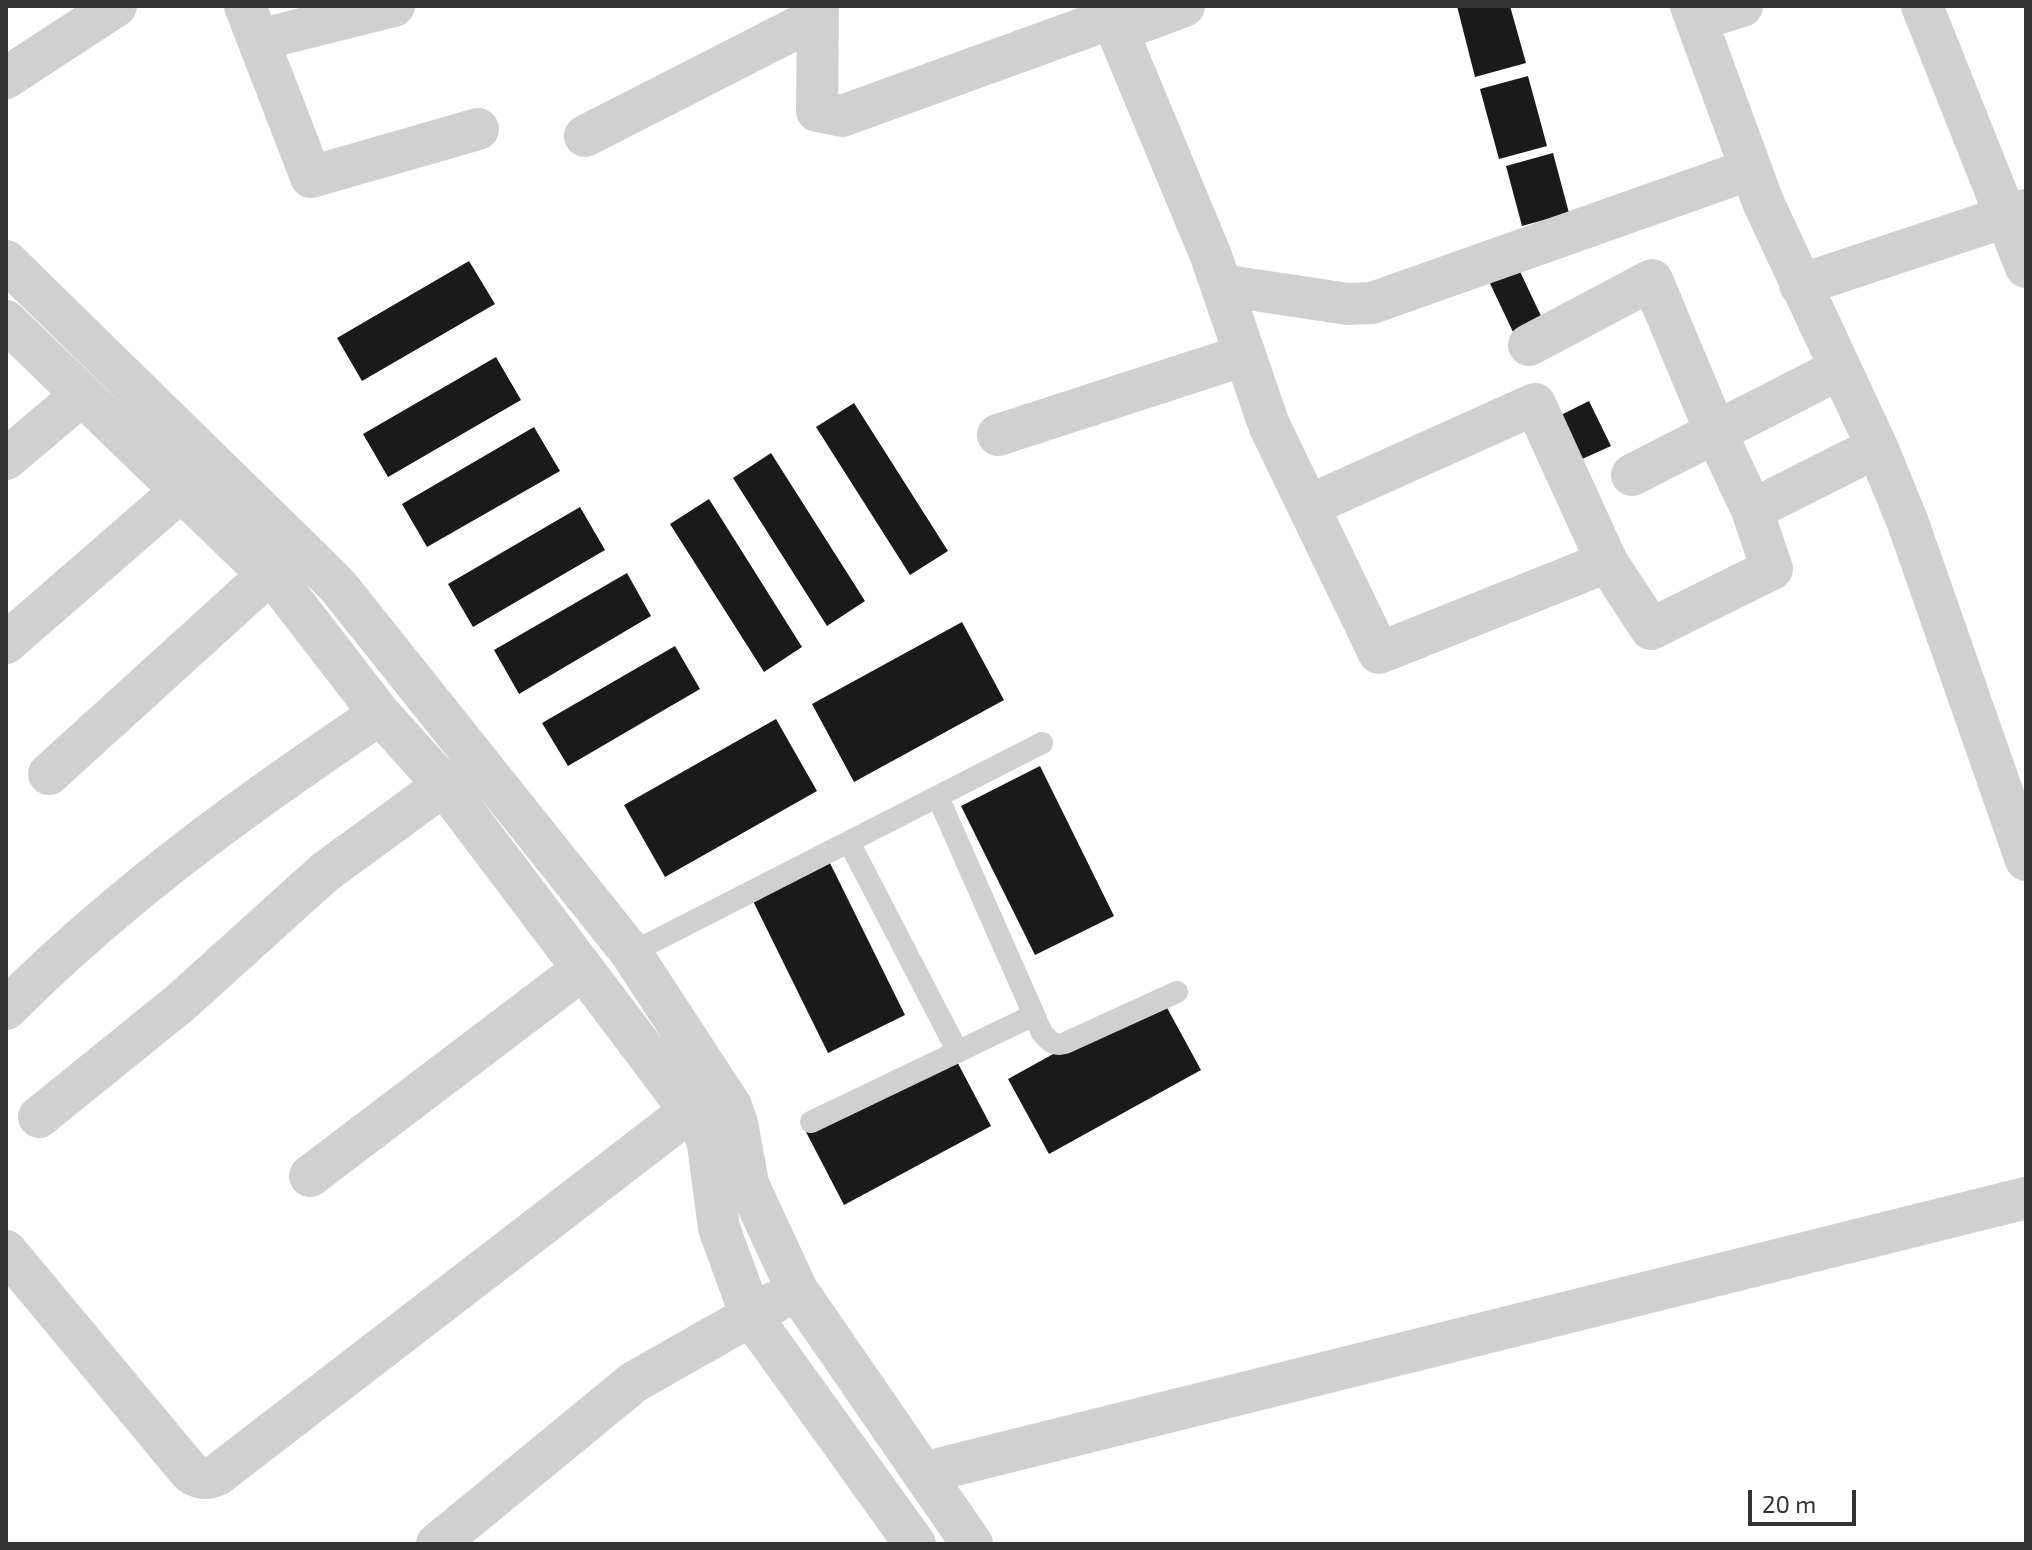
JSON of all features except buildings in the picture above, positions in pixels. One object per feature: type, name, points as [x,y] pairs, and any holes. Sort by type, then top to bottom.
[{"type":"street","points":[[6,78],[116,6]]},
{"type":"street","points":[[394,6],[251,23],[311,177],[478,129]]},
{"type":"street","points":[[585,136],[818,11],[817,111],[842,116],[1112,18],[1184,6]]},
{"type":"street","points":[[1742,6],[1694,13],[1751,169],[1800,285],[1877,447],[1908,523],[2026,860]]},
{"type":"street","points":[[1922,6],[2016,214],[2026,267]]},
{"type":"street","points":[[1112,18],[1211,256],[1269,425],[1379,653],[1607,562]]},
{"type":"street","points":[[1221,285],[1348,304],[1372,303],[1751,169]]},
{"type":"street","points":[[1800,285],[2016,214]]},
{"type":"street","points":[[6,261],[337,585],[631,953],[731,1106],[748,1184],[797,1290],[972,1544]]},
{"type":"street","points":[[1308,506],[1535,404],[1607,562],[1651,629],[1772,569],[1752,510],[1652,280],[1529,345]]},
{"type":"street","points":[[13,341],[82,395],[285,591],[380,714],[444,785],[703,1128],[719,1228],[751,1316],[915,1544]]},
{"type":"street","points":[[998,435],[1245,355]]},
{"type":"street","points":[[1632,475],[1839,369]]},
{"type":"street","points":[[6,459],[82,395]]},
{"type":"street","points":[[1752,510],[1877,447]]},
{"type":"street","points":[[6,643],[181,491]]},
{"type":"street","points":[[49,774],[268,575]]},
{"type":"street","points":[[6,1009],[56,960],[156,875],[257,797],[380,714]]},
{"type":"street","points":[[39,1117],[180,1003],[325,872],[444,785]]},
{"type":"street","points":[[310,1176],[583,969]]},
{"type":"street","points":[[6,1251],[190,1472],[208,1479],[690,1111]]},
{"type":"street","points":[[923,1473],[2026,1198]]},
{"type":"street","points":[[437,1544],[634,1382],[797,1290]]},
{"type":"lane","points":[[631,953],[1042,743]]},
{"type":"lane","points":[[938,797],[1042,1033],[1049,1041],[1057,1045],[1177,992]]},
{"type":"lane","points":[[849,842],[958,1052]]},
{"type":"lane","points":[[811,1122],[1034,1015]]}]
